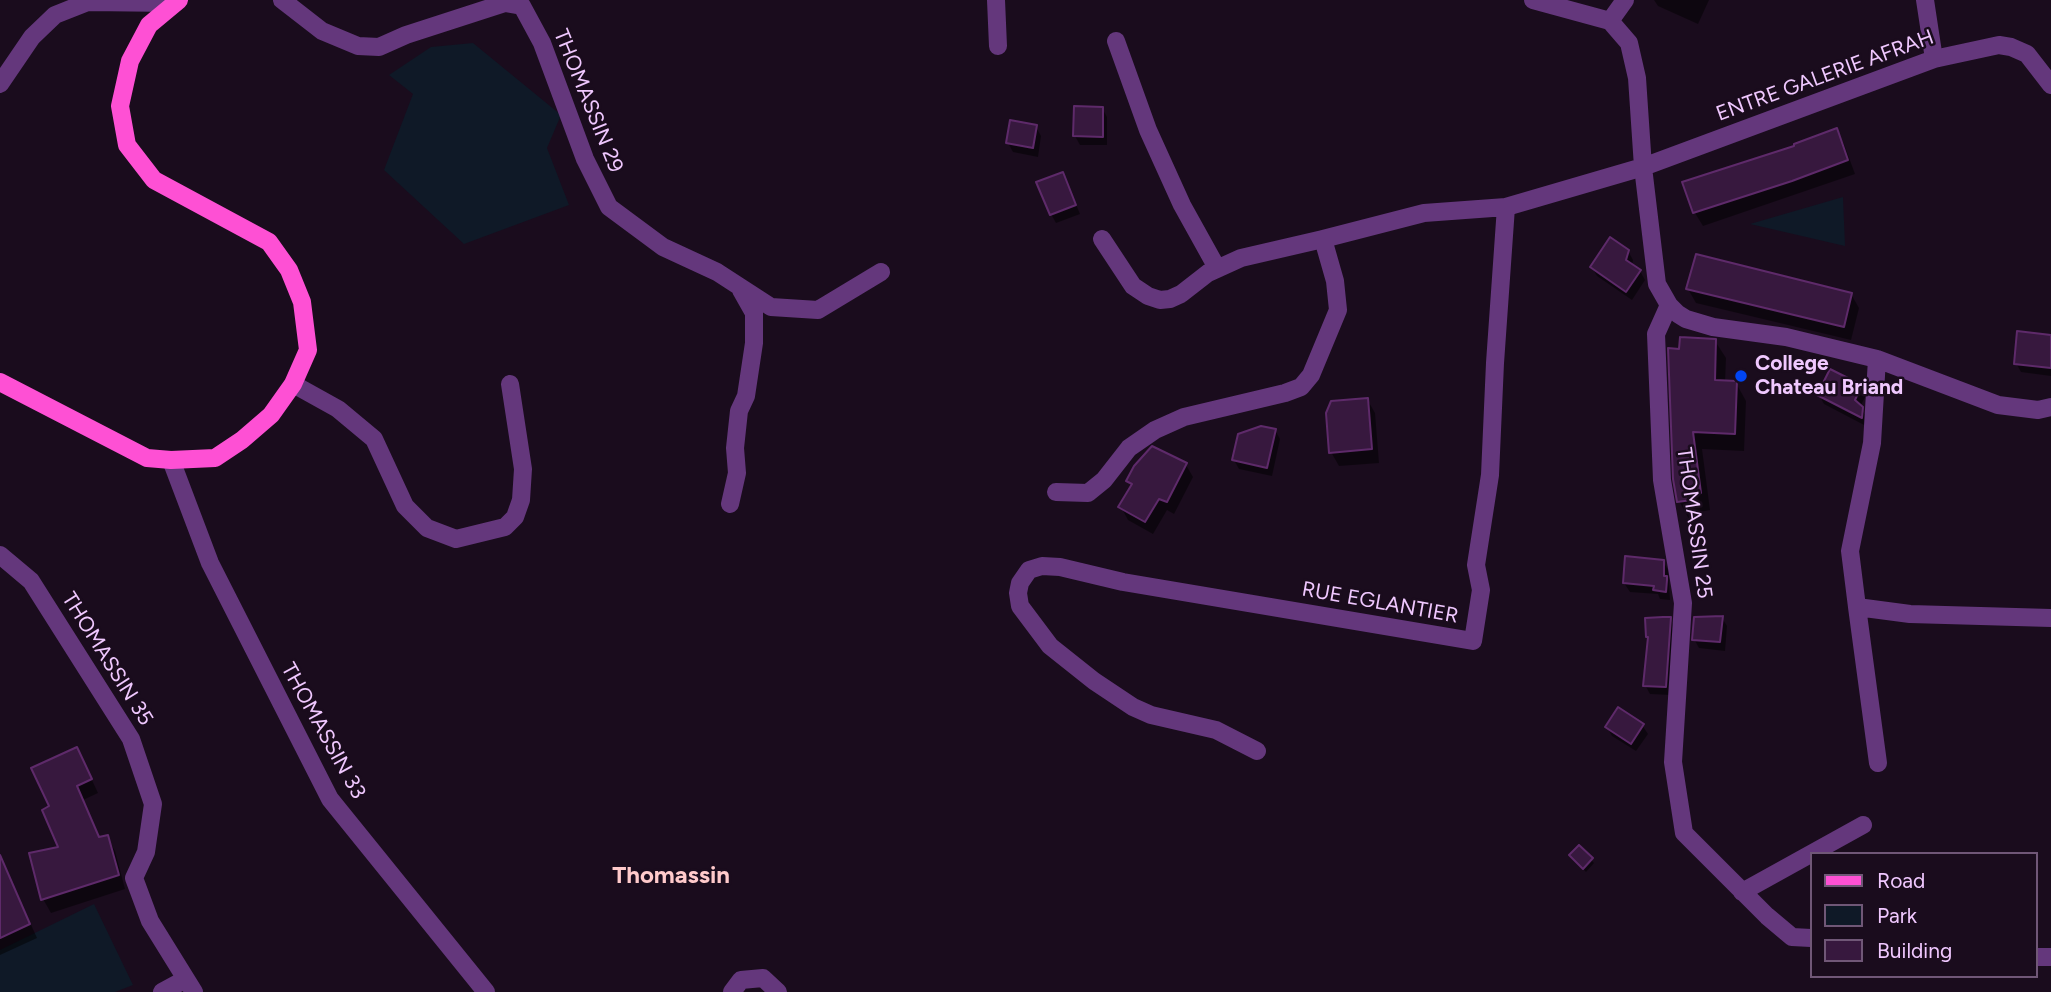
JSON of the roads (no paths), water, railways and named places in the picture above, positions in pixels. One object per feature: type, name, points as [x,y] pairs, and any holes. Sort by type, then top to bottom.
[{"type":"main road","points":[[0,382],[146,458],[172,460],[215,458],[242,440],[271,415],[293,384],[308,350],[302,302],[289,270],[269,242],[154,180],[127,145],[120,106],[130,61],[149,25],[177,2]]},
{"type":"street","name":"THOMASSIN 29","points":[[282,0],[322,31],[358,46],[379,47],[505,3],[522,6],[542,43],[584,159],[609,207],[663,247],[717,272],[771,307],[818,310],[881,272]]},
{"type":"street","points":[[996,0],[998,46]]},
{"type":"street","points":[[1533,0],[1611,21],[1629,43],[1637,78],[1643,167],[1657,284],[1668,305],[1686,319],[1713,327],[1786,337],[1877,359],[1998,405],[2038,410],[2051,407]]},
{"type":"street","points":[[1611,21],[1625,0]]},
{"type":"street","points":[[1925,0],[1934,59]]},
{"type":"street","points":[[0,84],[32,37],[55,15],[88,2],[177,2]]},
{"type":"street","points":[[1116,41],[1153,143],[1182,205],[1217,268]]},
{"type":"street","name":"ENTRE GALERIE AFRAH","points":[[1643,167],[1934,59],[1999,45],[2027,54],[2051,85]]},
{"type":"street","points":[[1102,239],[1133,286],[1160,300],[1170,299],[1181,295],[1217,268],[1241,258],[1424,213],[1506,207],[1643,167]]},
{"type":"street","name":"RUE EGLANTIER","points":[[1256,751],[1216,730],[1151,715],[1133,707],[1094,681],[1050,646],[1020,606],[1020,583],[1029,570],[1042,566],[1060,567],[1123,582],[1473,640],[1481,590],[1476,565],[1490,475],[1506,207]]},
{"type":"street","points":[[1056,492],[1088,493],[1104,480],[1129,448],[1154,430],[1184,417],[1301,387],[1311,375],[1338,310],[1335,281],[1323,239]]},
{"type":"street","points":[[730,504],[737,473],[735,448],[739,411],[746,396],[754,343],[754,313],[739,287]]},
{"type":"street","name":"THOMASSIN 25","points":[[1668,305],[1656,334],[1662,480],[1684,603],[1673,762],[1685,833],[1742,892]]},
{"type":"street","points":[[1877,359],[1872,443],[1850,551],[1878,763]]},
{"type":"street","points":[[293,384],[338,409],[374,439],[405,506],[426,528],[456,539],[505,527],[515,517],[521,499],[523,469],[510,384]]},
{"type":"street","name":"THOMASSIN 33","points":[[172,460],[209,563],[330,799],[486,992]]},
{"type":"street","name":"THOMASSIN 35","points":[[0,555],[31,580],[131,739],[153,804],[146,852],[134,878],[150,921],[190,985]]},
{"type":"street","points":[[1857,607],[1910,614],[2051,618]]},
{"type":"street","points":[[1814,852],[1863,825]]},
{"type":"street","points":[[1810,854],[1742,892],[1792,937],[1810,938]]},
{"type":"street","points":[[732,992],[741,980],[763,978],[778,992]]},
{"type":"street","points":[[162,992],[190,985]]},
{"type":"place","name":"College Chateau Briand","points":[[1741,376]]},
{"type":"district","name":"Thomassin","points":[[671,876]]}]
